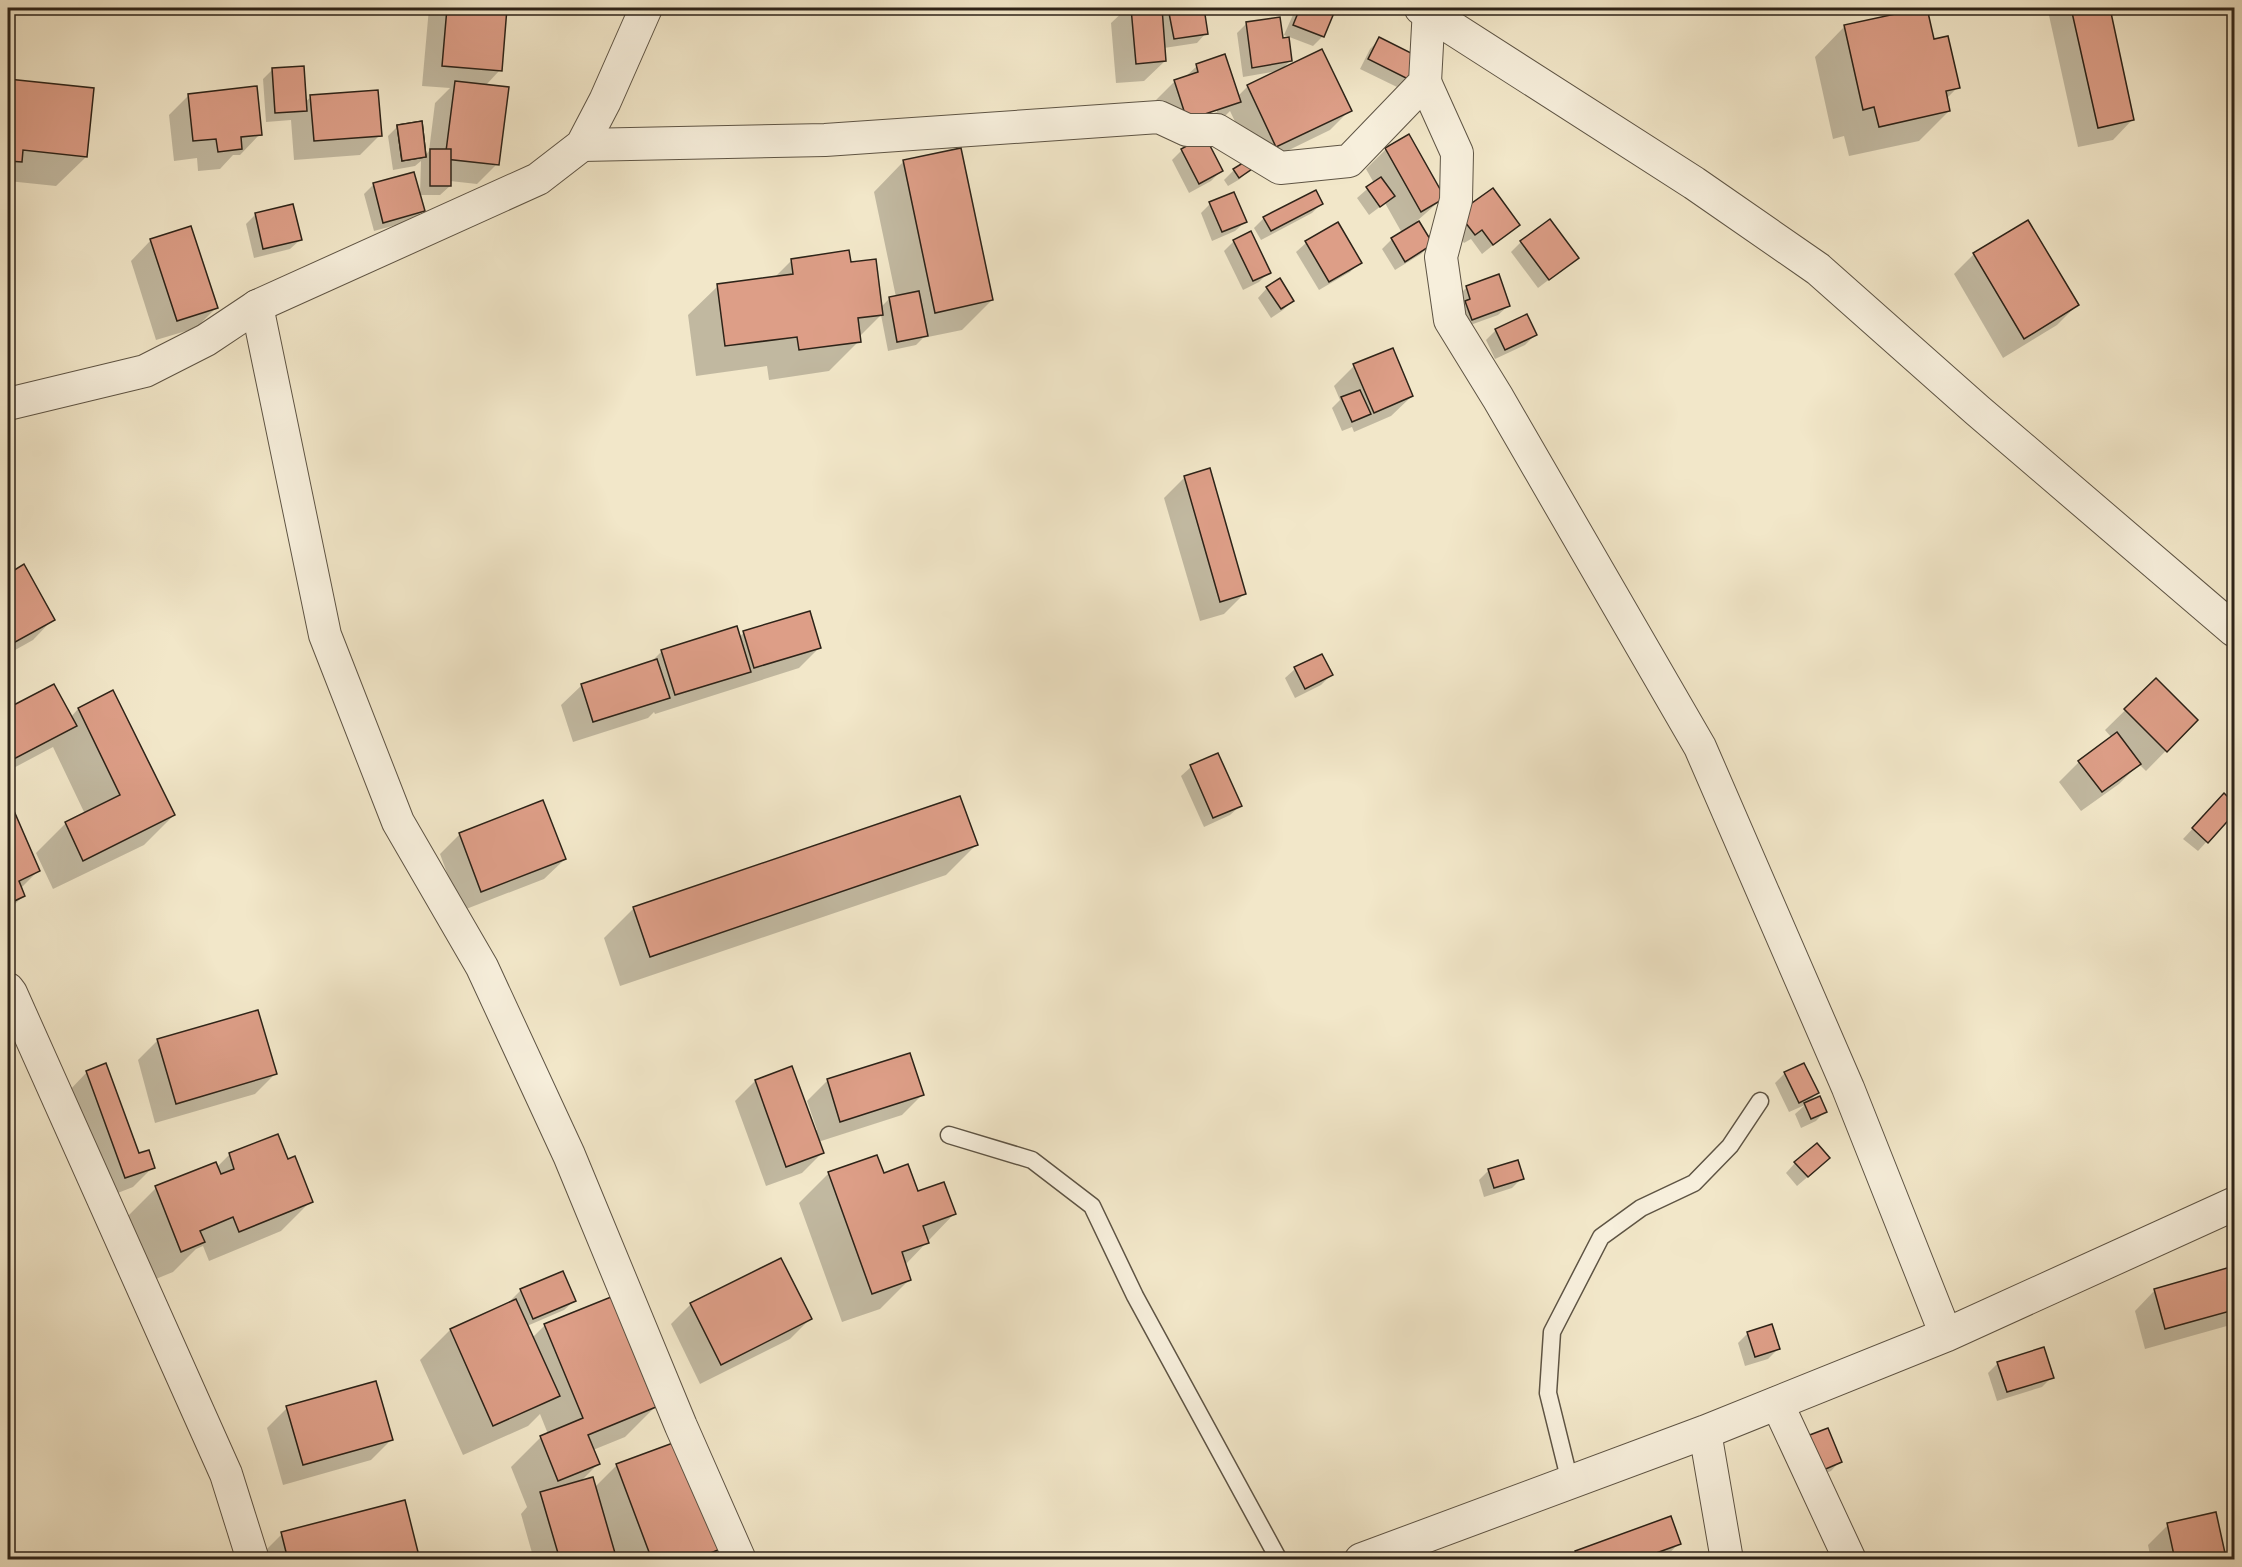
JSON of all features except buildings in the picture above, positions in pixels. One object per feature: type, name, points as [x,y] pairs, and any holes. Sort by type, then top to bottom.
[{"type":"street","points":[[8,404],[145,371],[206,340],[257,306],[538,179],[582,145],[605,101],[646,8]]},
{"type":"street","points":[[1946,1335],[1848,1088],[1700,747],[1498,398],[1450,320],[1441,257],[1456,200],[1457,153],[1425,82],[1430,8],[1684,176],[1818,269],[1977,410],[2235,630]]},
{"type":"street","points":[[582,145],[825,140],[1158,117],[1187,130],[1217,130],[1280,168],[1349,161],[1425,82]]},
{"type":"street","points":[[257,306],[325,635],[398,822],[482,967],[569,1155],[681,1426],[740,1560]]},
{"type":"street","points":[[8,989],[226,1474],[253,1560]]},
{"type":"street","points":[[1361,1560],[1705,1431],[1946,1335],[2234,1205]]},
{"type":"street","points":[[1777,1403],[1850,1560]]},
{"type":"street","points":[[1705,1431],[1727,1560]]},
{"type":"lane","points":[[1570,1482],[1548,1393],[1552,1332],[1601,1237],[1641,1208],[1694,1183],[1730,1146],[1760,1101]]},
{"type":"lane","points":[[949,1134],[1032,1160],[1092,1206],[1135,1296],[1279,1560]]}]
